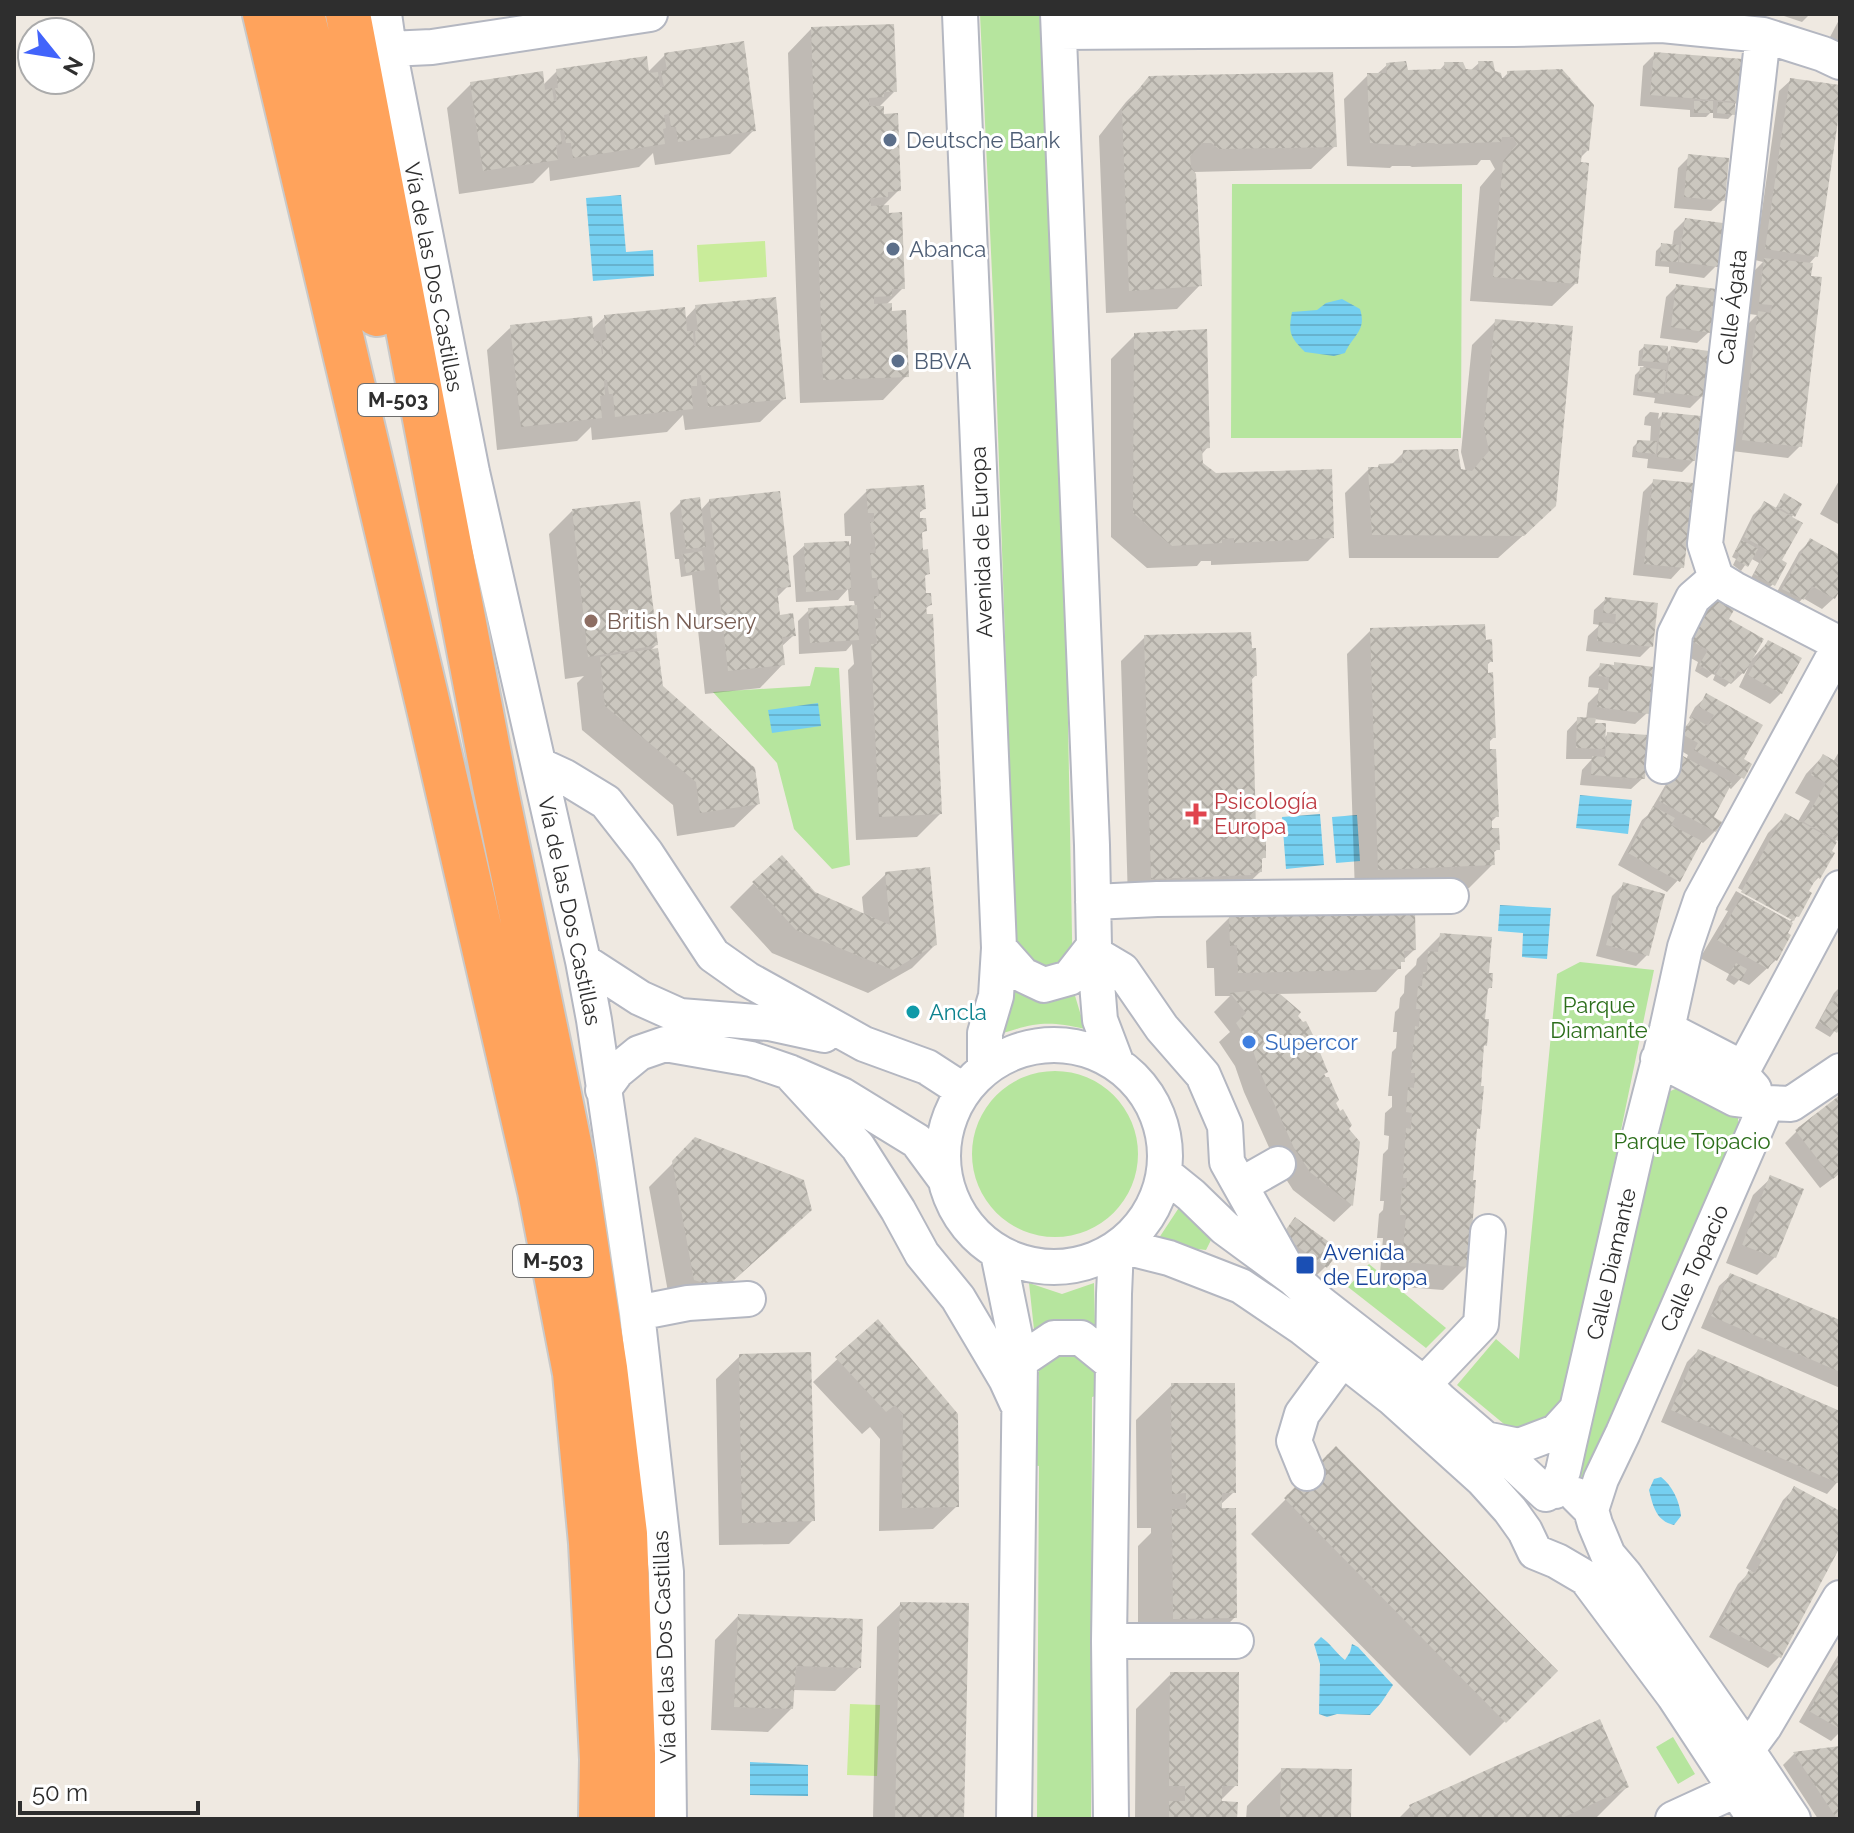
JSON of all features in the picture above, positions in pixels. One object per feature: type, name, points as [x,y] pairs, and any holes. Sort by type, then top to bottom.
[{"type":"highway","name":"M-503","points":[[234,14],[430,713]]},
{"type":"highway","name":"M-503","points":[[265,14],[540,1191],[575,1373],[591,1543],[602,1759],[601,1819]]},
{"type":"highway","name":"M-503","points":[[302,14],[495,786]]},
{"type":"highway","name":"M-503","points":[[348,14],[495,786],[574,1167],[605,1368],[625,1534],[633,1819]]},
{"type":"street","name":"Vía de las Dos Castillas","points":[[384,14],[472,472],[583,961],[637,1313],[666,1572],[669,1819]]},
{"type":"street","points":[[389,49],[432,47],[650,14]]},
{"type":"street","name":"Avenida de Europa","points":[[960,14],[999,948],[996,996],[975,1080]]},
{"type":"street","points":[[1116,1062],[1100,1020],[1094,950],[1058,23],[1662,20],[1763,35],[1840,62]]},
{"type":"street","name":"Calle Ágata","points":[[1716,578],[1705,544],[1763,35]]},
{"type":"street","points":[[1663,766],[1675,634],[1693,598],[1716,578],[1840,644]]},
{"type":"street","name":"Calle Diamante","points":[[1550,1493],[1563,1471],[1685,947],[1701,900],[1840,644]]},
{"type":"street","points":[[539,765],[606,802],[646,853],[713,955],[747,979],[864,1044]]},
{"type":"street","points":[[1741,1073],[1840,888]]},
{"type":"street","points":[[1093,902],[1451,896]]},
{"type":"street","points":[[999,948],[1023,975],[1044,985],[1069,978],[1094,950]]},
{"type":"street","points":[[1094,950],[1122,970],[1162,1028],[1203,1075],[1225,1126],[1227,1162],[1293,1278]]},
{"type":"street","points":[[583,961],[640,998],[680,1016],[769,1023],[864,1044],[927,1067],[975,1080]]},
{"type":"street","points":[[603,1090],[617,1071],[639,1053],[665,1044],[751,1059],[842,1095],[917,1141],[945,1179]]},
{"type":"street","points":[[1050,1044],[1084,1048],[1116,1062],[1147,1092],[1164,1131],[1165,1174],[1150,1215],[1119,1247],[1073,1267],[1034,1267],[998,1253],[973,1234],[955,1209],[945,1179],[943,1149],[950,1118],[975,1080],[1016,1051],[1050,1044]]},
{"type":"street","points":[[1663,1044],[1729,1061],[1767,1103]]},
{"type":"street","points":[[1663,1044],[1735,1099],[1791,1104],[1840,1071]]},
{"type":"street","points":[[789,1072],[858,1147],[922,1254],[958,1298],[1019,1407]]},
{"type":"street","name":"Calle Topacio","points":[[1593,1517],[1601,1479],[1767,1103]]},
{"type":"street","points":[[1241,1185],[1278,1164]]},
{"type":"street","points":[[1165,1174],[1225,1228],[1293,1278],[1320,1303],[1424,1384],[1550,1493],[1576,1495],[1593,1517],[1608,1555],[1625,1575],[1793,1819]]},
{"type":"street","points":[[1424,1384],[1481,1324],[1488,1232]]},
{"type":"street","points":[[1119,1247],[1169,1258],[1241,1286],[1303,1328],[1391,1397],[1483,1480],[1510,1510],[1535,1552],[1586,1578],[1674,1696],[1755,1819]]},
{"type":"street","points":[[1111,1819],[1109,1641],[1113,1364],[1119,1247]]},
{"type":"street","points":[[998,1253],[1020,1361],[1014,1819]]},
{"type":"street","points":[[637,1313],[688,1303],[748,1299]]},
{"type":"street","points":[[1020,1361],[1054,1338],[1081,1338],[1113,1364]]},
{"type":"street","points":[[1307,1473],[1294,1441],[1302,1414],[1343,1358]]},
{"type":"street","points":[[1485,1439],[1519,1446],[1556,1432],[1577,1409]]},
{"type":"street","points":[[1525,1531],[1526,1516],[1534,1503],[1550,1493]]},
{"type":"street","points":[[1557,1561],[1576,1557],[1590,1543],[1593,1517]]},
{"type":"street","points":[[1747,1750],[1764,1727],[1840,1598]]},
{"type":"street","points":[[1109,1641],[1236,1641]]},
{"type":"street","points":[[1673,1819],[1736,1790]]},
{"type":"green space","points":[[980,14],[1049,14],[1057,135],[1073,989],[1085,1029],[1043,1024],[1001,1034],[1017,987],[994,317]]},
{"type":"green space","points":[[1232,184],[1462,184],[1461,438],[1231,438]]},
{"type":"green space","points":[[765,241],[767,277],[699,282],[697,245]]},
{"type":"green space","points":[[815,667],[839,668],[850,865],[832,869],[794,829],[777,763],[713,692],[810,686]]},
{"type":"green space","name":"Parque Diamante","points":[[1580,962],[1654,970],[1566,1397],[1548,1421],[1510,1429],[1457,1385],[1496,1339],[1519,1359],[1557,974]]},
{"type":"green space","points":[[1055,1071],[1087,1077],[1114,1095],[1132,1122],[1138,1154],[1132,1186],[1114,1213],[1087,1231],[1055,1237],[1023,1231],[996,1213],[978,1186],[972,1154],[978,1122],[996,1095],[1023,1077]]},
{"type":"green space","name":"Parque Topacio","points":[[1680,1087],[1738,1118],[1738,1136],[1591,1483],[1575,1473],[1661,1095]]},
{"type":"green space","points":[[1182,1203],[1213,1236],[1206,1250],[1155,1244]]},
{"type":"green space","points":[[1369,1264],[1446,1328],[1426,1348],[1348,1287]]},
{"type":"green space","points":[[1029,1283],[1062,1294],[1094,1283],[1096,1371],[1103,1394],[1092,1397],[1091,1819],[1037,1819],[1039,1466],[1033,1465],[1039,1376]]},
{"type":"green space","points":[[850,1704],[880,1705],[877,1776],[847,1775]]},
{"type":"green space","points":[[1673,1737],[1695,1774],[1678,1784],[1656,1747]]},
{"type":"water","points":[[621,195],[626,252],[653,250],[654,276],[593,281],[586,198]]},
{"type":"water","points":[[1342,299],[1360,309],[1362,316],[1360,328],[1345,353],[1334,356],[1305,352],[1291,334],[1292,312],[1317,310],[1326,303]]},
{"type":"water","points":[[818,703],[821,726],[772,733],[768,710]]},
{"type":"water","points":[[1580,795],[1632,800],[1628,834],[1576,828]]},
{"type":"water","points":[[1320,814],[1324,865],[1286,869],[1282,817]]},
{"type":"water","points":[[1357,815],[1360,861],[1336,863],[1332,817]]},
{"type":"water","points":[[1500,905],[1551,908],[1547,959],[1522,957],[1523,933],[1498,931]]},
{"type":"water","points":[[1661,1477],[1672,1489],[1679,1505],[1681,1516],[1674,1525],[1659,1516],[1650,1496],[1654,1479]]},
{"type":"water","points":[[1321,1637],[1345,1660],[1352,1644],[1358,1647],[1393,1685],[1370,1715],[1337,1714],[1327,1717],[1319,1714],[1320,1664],[1314,1644]]},
{"type":"water","points":[[750,1762],[808,1765],[808,1796],[750,1795]]},
{"type":"building","points":[[894,24],[897,92],[884,92],[884,97],[869,98],[869,106],[884,106],[884,114],[898,113],[901,191],[888,192],[888,197],[870,198],[871,206],[889,205],[889,213],[902,212],[905,289],[892,289],[892,296],[874,297],[874,304],[892,303],[892,311],[906,310],[909,377],[823,380],[811,27]]},
{"type":"building","points":[[744,41],[756,131],[678,142],[676,127],[671,127],[669,114],[664,115],[665,144],[573,158],[571,143],[566,143],[564,130],[560,131],[562,144],[556,145],[558,160],[483,171],[470,82],[543,71],[545,90],[552,88],[554,101],[557,101],[556,69],[647,56],[649,73],[658,72],[660,87],[664,87],[661,71],[667,70],[664,53]]},
{"type":"building","points":[[1654,52],[1743,59],[1739,102],[1650,95]]},
{"type":"building","points":[[1406,61],[1408,70],[1445,69],[1444,62],[1463,62],[1466,69],[1479,70],[1478,61],[1493,61],[1495,71],[1501,73],[1502,78],[1507,77],[1507,71],[1562,69],[1594,105],[1589,151],[1582,150],[1581,162],[1589,163],[1578,284],[1493,277],[1503,161],[1517,144],[1513,137],[1502,137],[1501,142],[1417,143],[1415,146],[1370,143],[1367,73],[1387,73],[1386,63]]},
{"type":"building","points":[[1333,72],[1337,147],[1219,149],[1211,143],[1202,143],[1190,156],[1191,167],[1196,174],[1202,286],[1129,291],[1122,110],[1149,76]]},
{"type":"building","points":[[1790,78],[1840,85],[1840,107],[1818,257],[1765,249]]},
{"type":"building","points":[[1694,101],[1713,101],[1713,113],[1694,113]]},
{"type":"building","points":[[1718,102],[1735,103],[1735,115],[1717,113]]},
{"type":"building","points":[[1688,154],[1729,158],[1725,201],[1684,197]]},
{"type":"building","points":[[1685,218],[1723,223],[1718,267],[1679,262]]},
{"type":"building","points":[[1661,243],[1679,245],[1678,262],[1660,261]]},
{"type":"building","points":[[1764,258],[1813,263],[1811,276],[1822,277],[1802,447],[1742,440],[1758,311],[1771,313],[1772,305],[1759,304]]},
{"type":"building","points":[[1676,284],[1717,289],[1711,333],[1671,327]]},
{"type":"building","points":[[776,297],[786,399],[708,407],[706,385],[702,385],[701,375],[697,375],[697,386],[691,386],[693,409],[615,417],[613,394],[609,394],[607,380],[604,380],[605,395],[600,396],[602,418],[521,427],[510,325],[592,316],[594,341],[600,341],[603,354],[602,340],[607,340],[604,315],[685,307],[687,331],[693,331],[696,346],[695,305]]},
{"type":"building","points":[[1495,319],[1573,326],[1556,506],[1524,536],[1372,535],[1368,467],[1402,463],[1403,450],[1458,449],[1461,469],[1472,471],[1489,451],[1484,427]]},
{"type":"building","points":[[1207,329],[1210,448],[1202,449],[1203,463],[1216,473],[1332,469],[1334,538],[1234,543],[1234,538],[1222,539],[1222,543],[1172,546],[1133,513],[1134,333]]},
{"type":"building","points":[[1644,344],[1668,346],[1667,363],[1642,361]]},
{"type":"building","points":[[1671,346],[1709,351],[1704,397],[1665,392]]},
{"type":"building","points":[[1640,367],[1666,370],[1664,394],[1637,391]]},
{"type":"building","points":[[1662,412],[1701,416],[1695,461],[1657,457]]},
{"type":"building","points":[[1637,440],[1657,441],[1656,454],[1636,452]]},
{"type":"building","points":[[1653,479],[1694,483],[1684,568],[1644,564]]},
{"type":"building","points":[[924,485],[926,509],[920,510],[920,518],[926,518],[927,531],[922,532],[923,550],[928,549],[930,574],[925,575],[926,593],[931,593],[932,605],[926,606],[927,614],[933,614],[942,814],[879,817],[871,644],[877,644],[875,618],[881,618],[881,609],[874,609],[874,596],[879,596],[877,578],[872,578],[870,553],[876,553],[870,522],[874,522],[874,513],[868,513],[866,489]]},
{"type":"building","points":[[780,491],[791,587],[777,588],[780,615],[793,613],[796,636],[782,637],[785,665],[728,671],[709,499]]},
{"type":"building","points":[[1784,493],[1802,504],[1795,517],[1777,506]]},
{"type":"building","points":[[700,497],[706,547],[686,549],[680,500]]},
{"type":"building","points":[[640,501],[658,645],[588,657],[572,509]]},
{"type":"building","points":[[1764,501],[1803,523],[1782,560],[1787,563],[1775,586],[1754,574],[1767,550],[1744,537]]},
{"type":"building","points":[[1810,538],[1840,555],[1840,590],[1835,599],[1812,586],[1804,600],[1782,589]]},
{"type":"building","points":[[1742,540],[1758,549],[1748,567],[1736,560],[1740,554],[1735,551]]},
{"type":"building","points":[[849,541],[851,589],[806,592],[804,543]]},
{"type":"building","points":[[702,551],[705,570],[686,573],[683,554]]},
{"type":"building","points":[[1605,597],[1658,603],[1653,647],[1597,641],[1599,622],[1615,624],[1616,614],[1603,613]]},
{"type":"building","points":[[1711,597],[1734,610],[1729,619],[1764,639],[1744,674],[1738,671],[1731,683],[1716,674],[1723,662],[1714,674],[1699,665],[1708,650],[1688,639]]},
{"type":"building","points":[[857,605],[859,640],[810,643],[808,608]]},
{"type":"building","points":[[1485,624],[1486,640],[1492,639],[1493,662],[1488,662],[1488,673],[1493,672],[1496,738],[1490,738],[1490,749],[1496,749],[1499,817],[1492,817],[1492,828],[1499,828],[1500,850],[1494,850],[1495,865],[1378,870],[1370,628]]},
{"type":"building","points":[[1251,632],[1252,648],[1256,648],[1257,676],[1252,676],[1256,829],[1266,829],[1266,858],[1262,858],[1262,872],[1151,879],[1144,635]]},
{"type":"building","points":[[1768,640],[1802,658],[1782,694],[1748,675]]},
{"type":"building","points":[[658,648],[663,686],[755,768],[760,804],[700,813],[696,782],[605,706],[600,657]]},
{"type":"building","points":[[1614,662],[1654,667],[1649,714],[1597,707],[1599,689],[1608,690],[1609,677],[1598,676],[1600,663],[1614,665]]},
{"type":"building","points":[[1706,693],[1763,725],[1744,759],[1752,764],[1744,779],[1694,750],[1698,743],[1682,734],[1692,717],[1708,726],[1714,715],[1699,707]]},
{"type":"building","points":[[1577,717],[1596,718],[1595,723],[1606,723],[1605,749],[1576,748]]},
{"type":"building","points":[[1607,732],[1648,735],[1645,779],[1591,775],[1592,756],[1605,757]]},
{"type":"building","points":[[1823,754],[1840,764],[1838,841],[1804,822],[1826,783],[1811,775]]},
{"type":"building","points":[[1683,756],[1732,783],[1714,817],[1722,822],[1716,832],[1659,801],[1673,774],[1678,777],[1679,774],[1675,772]]},
{"type":"building","points":[[1653,806],[1675,818],[1671,825],[1702,841],[1680,882],[1628,853]]},
{"type":"building","points":[[1785,813],[1837,842],[1832,851],[1835,853],[1820,879],[1817,877],[1809,891],[1812,893],[1794,921],[1741,892]]},
{"type":"building","points":[[782,855],[815,892],[890,925],[885,872],[930,867],[937,945],[893,970],[796,930],[752,882]]},
{"type":"building","points":[[1623,882],[1665,894],[1649,956],[1606,945]]},
{"type":"building","points":[[1742,895],[1793,923],[1788,933],[1791,935],[1777,961],[1774,959],[1768,969],[1717,940]]},
{"type":"building","points":[[1415,912],[1416,950],[1404,951],[1405,962],[1401,962],[1401,969],[1238,973],[1237,945],[1230,946],[1229,915]]},
{"type":"building","points":[[1440,933],[1492,937],[1489,973],[1493,973],[1492,988],[1488,988],[1485,1019],[1489,1019],[1487,1046],[1484,1045],[1480,1129],[1477,1128],[1469,1267],[1402,1262],[1406,1215],[1400,1215],[1402,1188],[1406,1188],[1407,1178],[1403,1178],[1406,1128],[1411,1129],[1412,1113],[1406,1112],[1408,1087],[1414,1088],[1415,1073],[1411,1073],[1415,1026],[1419,1027],[1420,1009],[1416,1009],[1418,986],[1422,986],[1423,972],[1427,972],[1428,951],[1438,952]]},
{"type":"building","points":[[1736,963],[1747,969],[1741,981],[1729,974]]},
{"type":"building","points":[[1258,990],[1280,994],[1301,1012],[1298,1016],[1303,1022],[1306,1021],[1317,1043],[1313,1045],[1319,1050],[1328,1072],[1324,1074],[1329,1077],[1339,1100],[1336,1103],[1340,1111],[1343,1109],[1352,1125],[1349,1129],[1360,1142],[1353,1206],[1310,1172],[1294,1148],[1252,1048],[1236,1023],[1246,1013],[1230,993]]},
{"type":"building","points":[[1840,990],[1840,1028],[1837,1033],[1819,1022]]},
{"type":"building","points":[[1840,1095],[1840,1173],[1833,1179],[1795,1130]]},
{"type":"building","points":[[695,1137],[804,1180],[812,1210],[724,1289],[694,1280],[672,1161]]},
{"type":"building","points":[[1770,1175],[1804,1189],[1776,1258],[1742,1245]]},
{"type":"building","name":"Avenida de Europa","points":[[1295,1217],[1340,1250],[1327,1268],[1282,1235]]},
{"type":"building","points":[[1730,1273],[1840,1320],[1840,1372],[1711,1316]]},
{"type":"building","points":[[878,1319],[958,1414],[959,1507],[902,1508],[903,1414],[895,1405],[886,1412],[835,1357]]},
{"type":"building","points":[[1698,1349],[1840,1411],[1840,1484],[1671,1410]]},
{"type":"building","points":[[811,1352],[815,1521],[742,1523],[739,1354]]},
{"type":"building","points":[[1171,1383],[1235,1383],[1236,1493],[1222,1493],[1222,1508],[1236,1508],[1237,1618],[1173,1619],[1172,1509],[1186,1509],[1186,1493],[1172,1494]]},
{"type":"building","points":[[1336,1446],[1558,1671],[1506,1723],[1284,1498]]},
{"type":"building","points":[[1794,1486],[1840,1511],[1840,1547],[1781,1658],[1719,1625],[1749,1570],[1755,1573],[1762,1560],[1756,1556]]},
{"type":"building","points":[[900,1602],[969,1603],[964,1819],[895,1819]]},
{"type":"building","points":[[738,1614],[863,1619],[861,1668],[796,1666],[793,1709],[734,1707]]},
{"type":"building","points":[[1840,1657],[1840,1729],[1809,1711]]},
{"type":"building","points":[[1170,1672],[1239,1672],[1238,1786],[1222,1786],[1222,1801],[1238,1802],[1237,1819],[1169,1819],[1169,1801],[1185,1801],[1185,1786],[1169,1786]]},
{"type":"building","points":[[1600,1719],[1629,1787],[1560,1819],[1415,1819],[1409,1805]]},
{"type":"building","points":[[1840,1746],[1840,1819],[1837,1819],[1793,1752]]},
{"type":"building","points":[[1281,1768],[1352,1769],[1351,1819],[1280,1819]]},
{"type":"place","name":"Deutsche Bank","points":[[890,140]]},
{"type":"place","name":"Abanca","points":[[893,249]]},
{"type":"place","name":"BBVA","points":[[898,361]]},
{"type":"place","name":"British Nursery","points":[[591,621]]},
{"type":"place","name":"Psicología Europa","points":[[1196,814]]},
{"type":"place","name":"Ancla","points":[[913,1012]]},
{"type":"place","name":"Supercor","points":[[1249,1042]]},
{"type":"place","name":"Avenida de Europa","points":[[1305,1265]]}]
